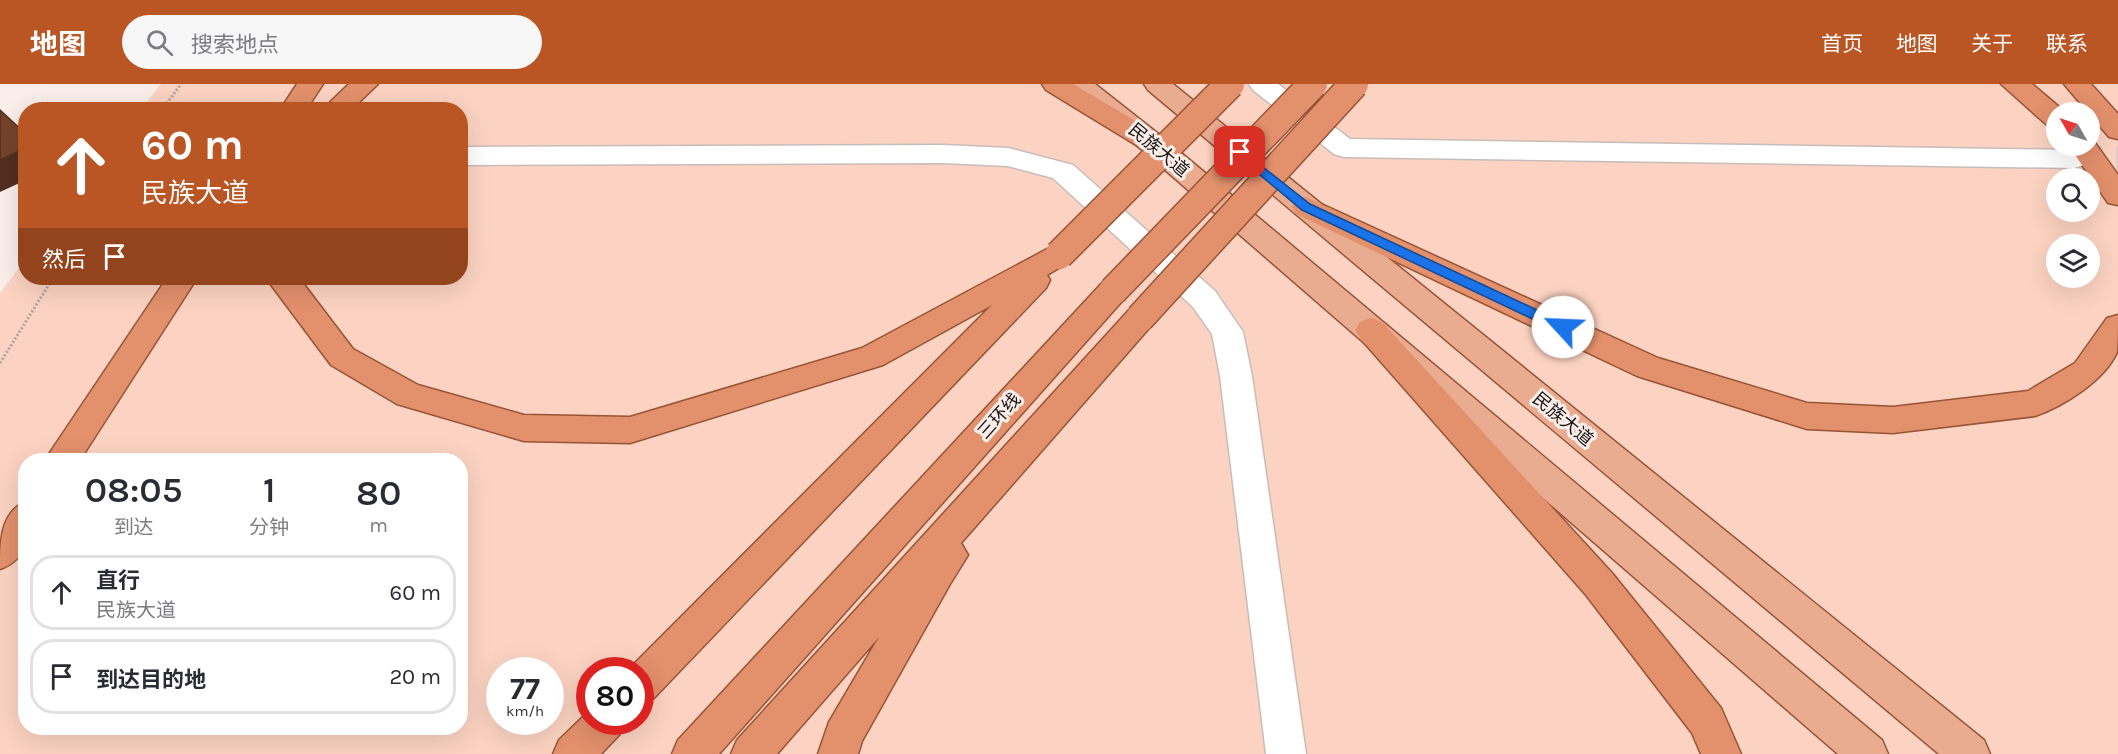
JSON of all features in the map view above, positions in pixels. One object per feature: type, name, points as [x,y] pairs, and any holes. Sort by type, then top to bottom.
[{"type":"highway","points":[[298,102],[310,84]]},
{"type":"highway","points":[[344,102],[365,84]]},
{"type":"highway","points":[[1055,84],[1151,142]]},
{"type":"highway","points":[[654,671],[1059,255],[1230,84]]},
{"type":"highway","name":"三环线","points":[[692,754],[1113,291],[1313,84]]},
{"type":"highway","points":[[751,754],[1049,419],[1354,84]]},
{"type":"highway","points":[[2014,84],[2031,95],[2046,109]]},
{"type":"highway","points":[[2078,84],[2118,131]]},
{"type":"highway","points":[[2083,156],[2118,196]]},
{"type":"highway","points":[[1306,207],[1648,367],[1807,416],[1893,420],[2035,402],[2086,372],[2118,326]]},
{"type":"highway","points":[[287,285],[342,357],[408,395],[524,428],[630,430],[872,357],[1059,255]]},
{"type":"highway","points":[[67,453],[177,285]]},
{"type":"highway","points":[[1371,330],[1599,584],[1707,721],[1721,754]]},
{"type":"highway","points":[[838,754],[843,735],[937,573],[1049,419]]},
{"type":"highway","points":[[0,554],[18,528]]},
{"type":"highway","points":[[573,754],[592,735]]},
{"type":"main road","name":"民族大道","points":[[1079,84],[1151,142],[1868,754]]},
{"type":"main road","name":"民族大道","points":[[1157,84],[1970,754]]},
{"type":"street","points":[[1262,84],[1344,148],[2046,152]]},
{"type":"street","points":[[468,156],[944,154],[1008,157],[1063,171],[1204,298],[1227,332],[1236,376],[1286,754]]},
{"type":"path","points":[[168,102],[181,84]]},
{"type":"path","points":[[0,363],[49,285]]},
{"type":"shaded area","points":[[161,84],[2118,84],[2118,754],[0,754],[0,293],[18,269],[18,285],[468,285],[468,102],[147,102]]},
{"type":"building","points":[[0,110],[18,127],[18,152],[0,160]]},
{"type":"tunnel","points":[[2074,159],[2118,160]]},
{"type":"route","points":[[1240,152],[1306,207],[1563,327]]}]
